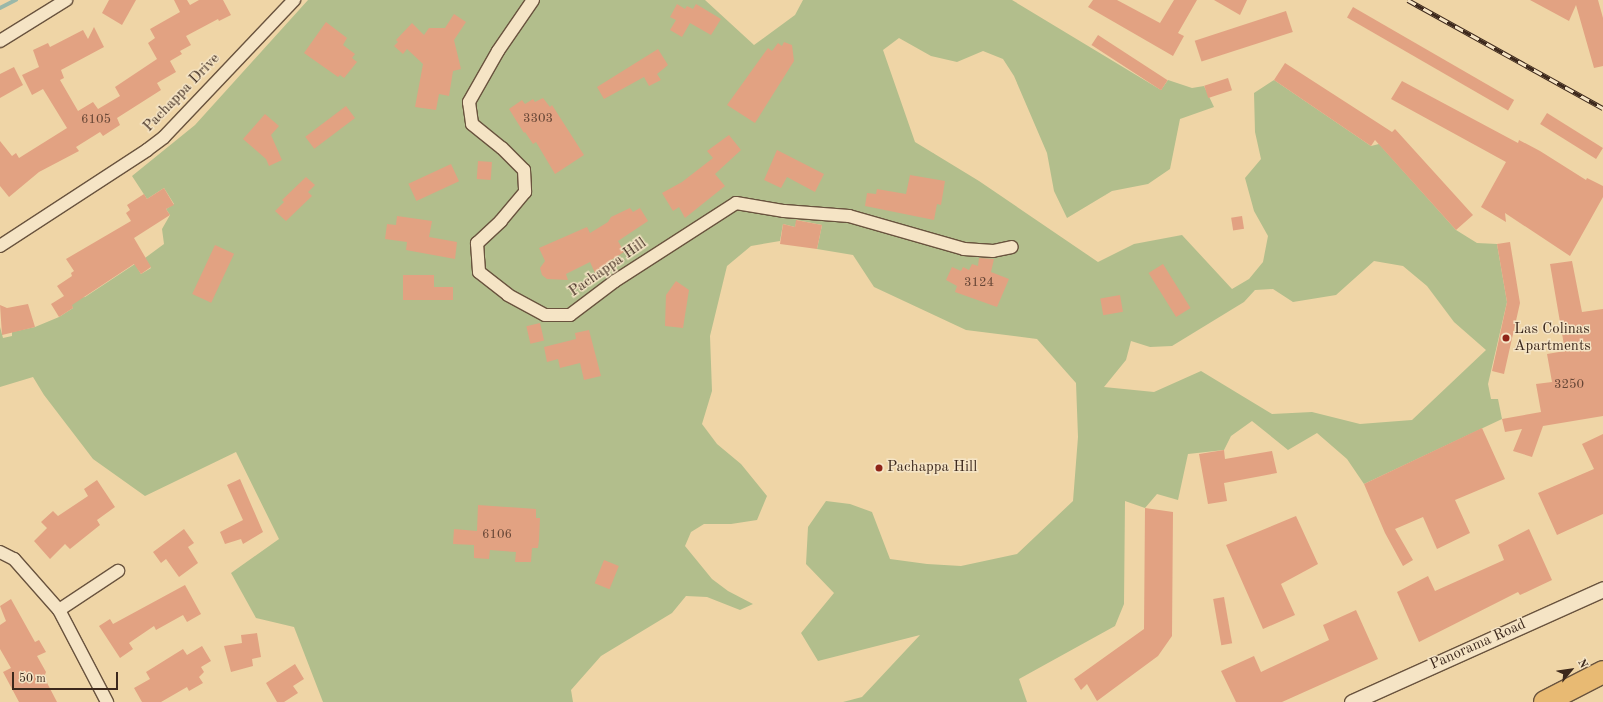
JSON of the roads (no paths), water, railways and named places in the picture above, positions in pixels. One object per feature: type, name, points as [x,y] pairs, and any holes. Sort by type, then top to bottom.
[{"type":"highway","points":[[1545,702],[1603,672]]},
{"type":"street","points":[[0,41],[66,0]]},
{"type":"street","name":"Pachappa Drive","points":[[0,246],[147,150],[164,137],[294,0]]},
{"type":"street","name":"Pachappa Hill","points":[[533,0],[498,51],[470,102],[472,124],[502,148],[524,170],[526,192],[501,221],[477,243],[479,272],[508,295],[545,315],[570,315],[615,281],[736,203],[784,211],[849,216],[964,249],[993,251],[1012,247]]},
{"type":"street","points":[[0,552],[14,559],[59,610],[107,702]]},
{"type":"street","points":[[59,610],[118,571]]},
{"type":"street","name":"Panorama Road","points":[[1352,702],[1603,589]]},
{"type":"waterway","points":[[0,8],[16,0]]},
{"type":"railway","points":[[1408,0],[1603,108]]},
{"type":"place","name":"Las Colinas Apartments","points":[[1506,338]]},
{"type":"place","name":"Pachappa Hill","points":[[879,468]]}]
